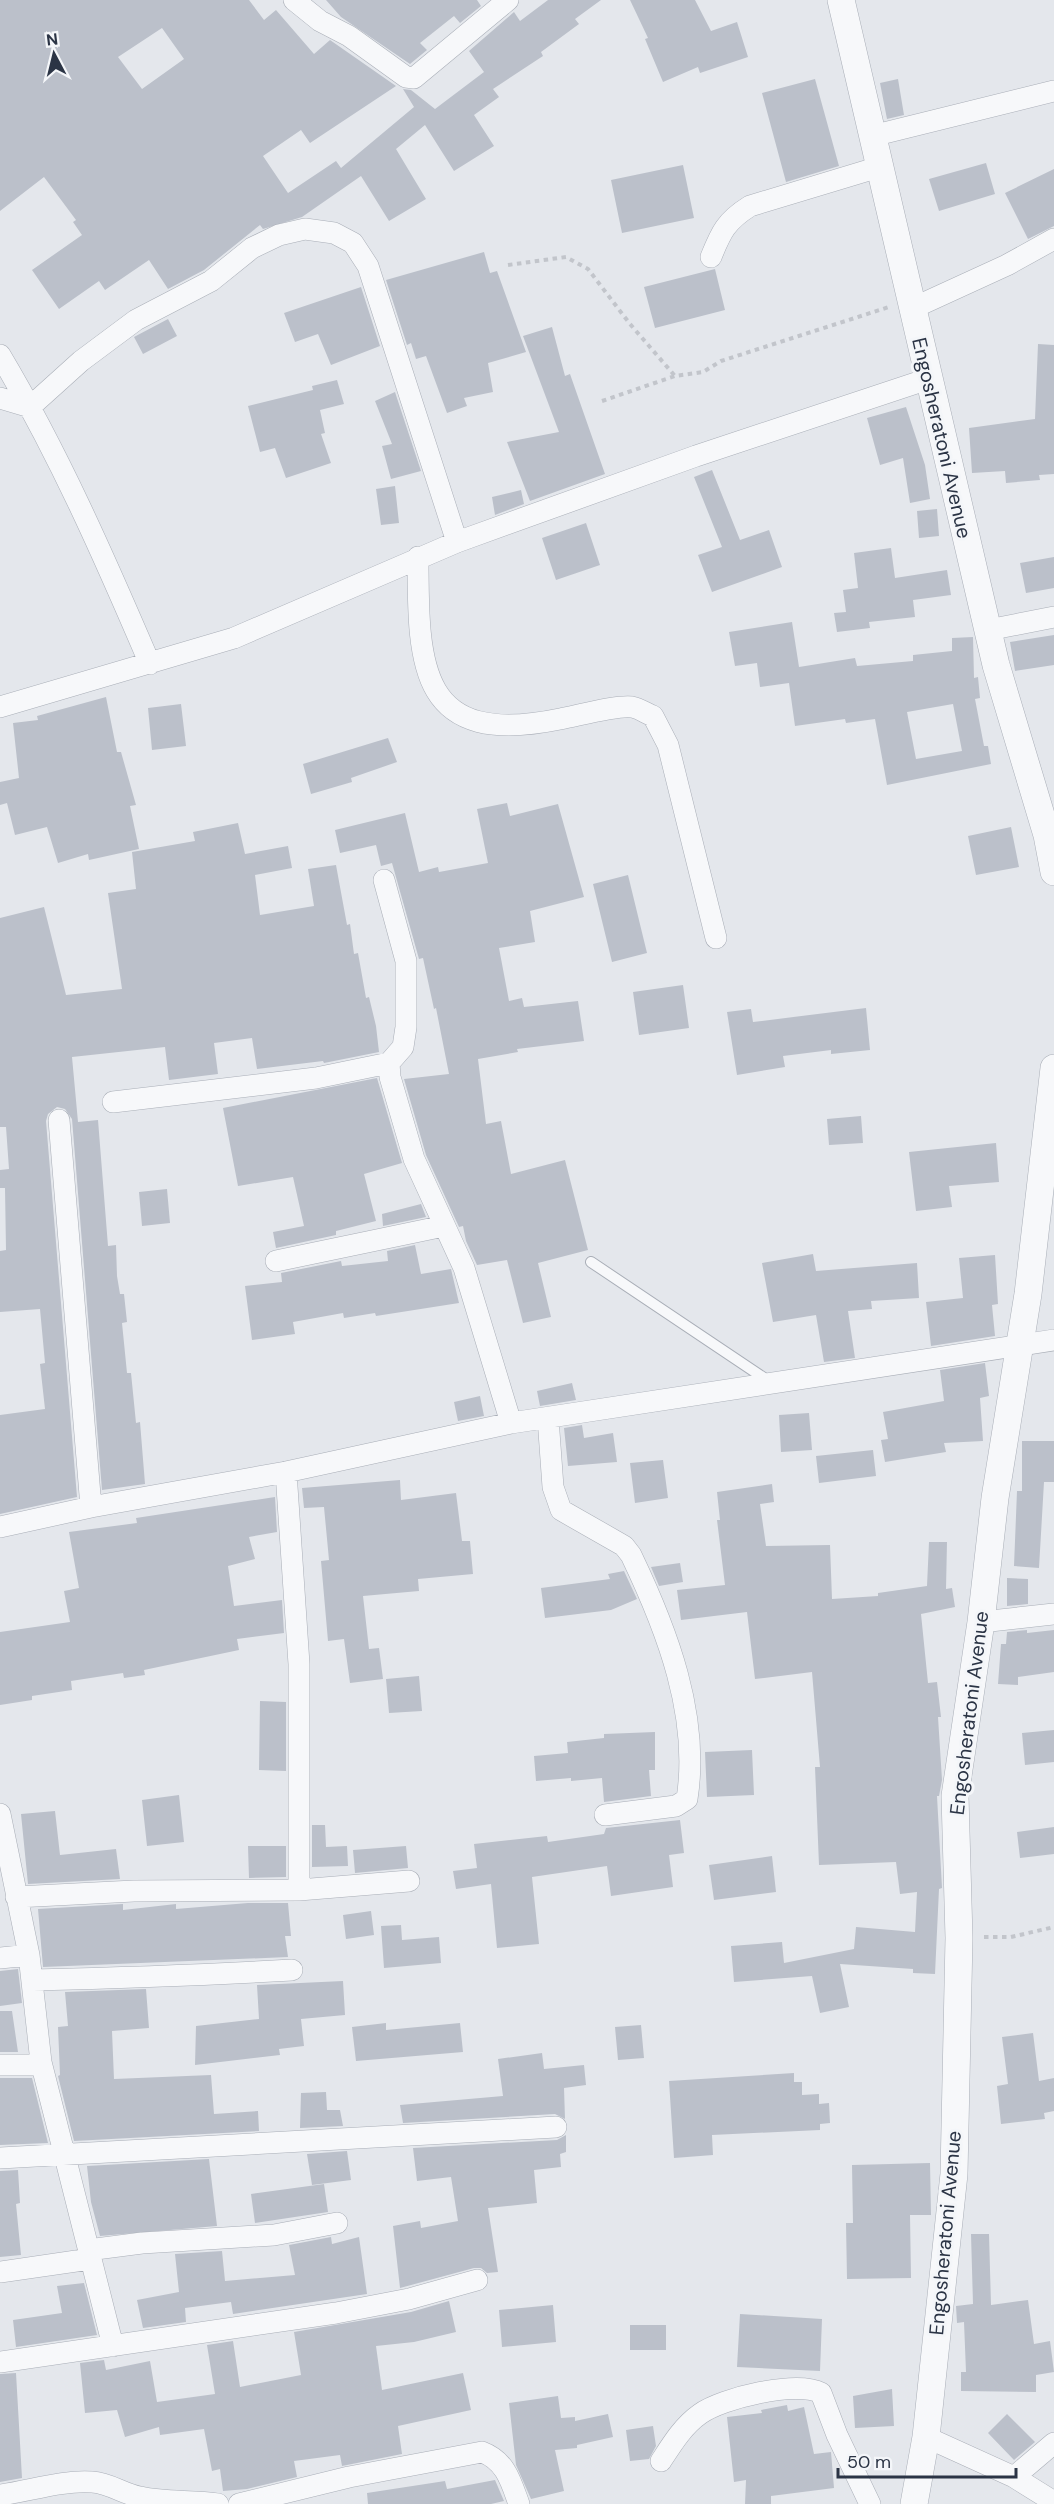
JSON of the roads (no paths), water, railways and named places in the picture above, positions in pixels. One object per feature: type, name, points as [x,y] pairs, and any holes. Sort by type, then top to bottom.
[{"type":"street","points":[[294,0],[320,21],[349,36],[406,77],[414,78],[508,0]]},
{"type":"street","name":"Engosheratoni Avenue","points":[[841,0],[910,305],[988,630],[1047,835],[1054,872]]},
{"type":"street","points":[[872,136],[1054,91]]},
{"type":"street","points":[[711,257],[721,232],[733,217],[750,206],[879,167]]},
{"type":"street","points":[[30,407],[81,361],[136,320],[211,281],[252,248],[279,235],[305,229],[334,233],[353,243],[368,266],[457,542]]},
{"type":"street","points":[[910,305],[1007,264],[1054,239]]},
{"type":"street","points":[[0,355],[30,407],[93,531],[150,664]]},
{"type":"street","points":[[0,707],[234,638],[457,542],[696,456],[928,379]]},
{"type":"street","points":[[0,398],[30,407]]},
{"type":"street","points":[[418,557],[418,628],[427,677],[451,710],[483,725],[540,723],[631,707],[653,716],[668,745],[716,938]]},
{"type":"street","points":[[988,630],[1054,617]]},
{"type":"street","points":[[113,1102],[316,1078],[389,1063],[403,1047],[406,1027],[406,961],[384,880]]},
{"type":"street","points":[[389,1063],[390,1077],[414,1159],[464,1268],[511,1423]]},
{"type":"street","name":"Engosheratoni Avenue","points":[[910,2503],[926,2438],[954,2174],[959,1938],[955,1796],[981,1622],[994,1498],[1020,1347],[1054,1068]]},
{"type":"street","points":[[59,1120],[91,1507]]},
{"type":"street","points":[[276,1261],[444,1226]]},
{"type":"street","points":[[0,1527],[91,1507],[286,1472],[511,1423],[1054,1340]]},
{"type":"street","points":[[548,1418],[554,1486],[561,1510],[624,1546],[631,1555],[668,1641],[681,1689],[690,1750],[687,1799],[676,1806],[605,1815]]},
{"type":"street","points":[[286,1472],[299,1664],[299,1890]]},
{"type":"street","points":[[981,1622],[1054,1614]]},
{"type":"street","points":[[0,1814],[29,1955],[41,2065],[113,2346]]},
{"type":"street","points":[[16,1897],[134,1891],[299,1890],[409,1881]]},
{"type":"street","points":[[0,1958],[29,1955]]},
{"type":"street","points":[[33,1980],[114,1976],[163,1978],[291,1970]]},
{"type":"street","points":[[0,2065],[41,2065]]},
{"type":"street","points":[[0,2158],[556,2127]]},
{"type":"street","points":[[0,2272],[142,2243],[274,2235],[337,2223]]},
{"type":"street","points":[[0,2362],[336,2313],[409,2298],[477,2280]]},
{"type":"street","points":[[661,2461],[688,2424],[702,2412],[760,2393],[811,2387],[821,2393],[837,2435],[870,2504]]},
{"type":"street","points":[[926,2438],[1014,2478],[1054,2502]]},
{"type":"street","points":[[1014,2478],[1054,2444]]},
{"type":"street","points":[[239,2504],[349,2477],[482,2452],[494,2456],[504,2467],[519,2504]]},
{"type":"street","points":[[0,2495],[92,2482],[117,2487],[136,2497],[153,2500],[194,2500],[218,2504]]},
{"type":"lane","points":[[591,1263],[773,1384]]}]
